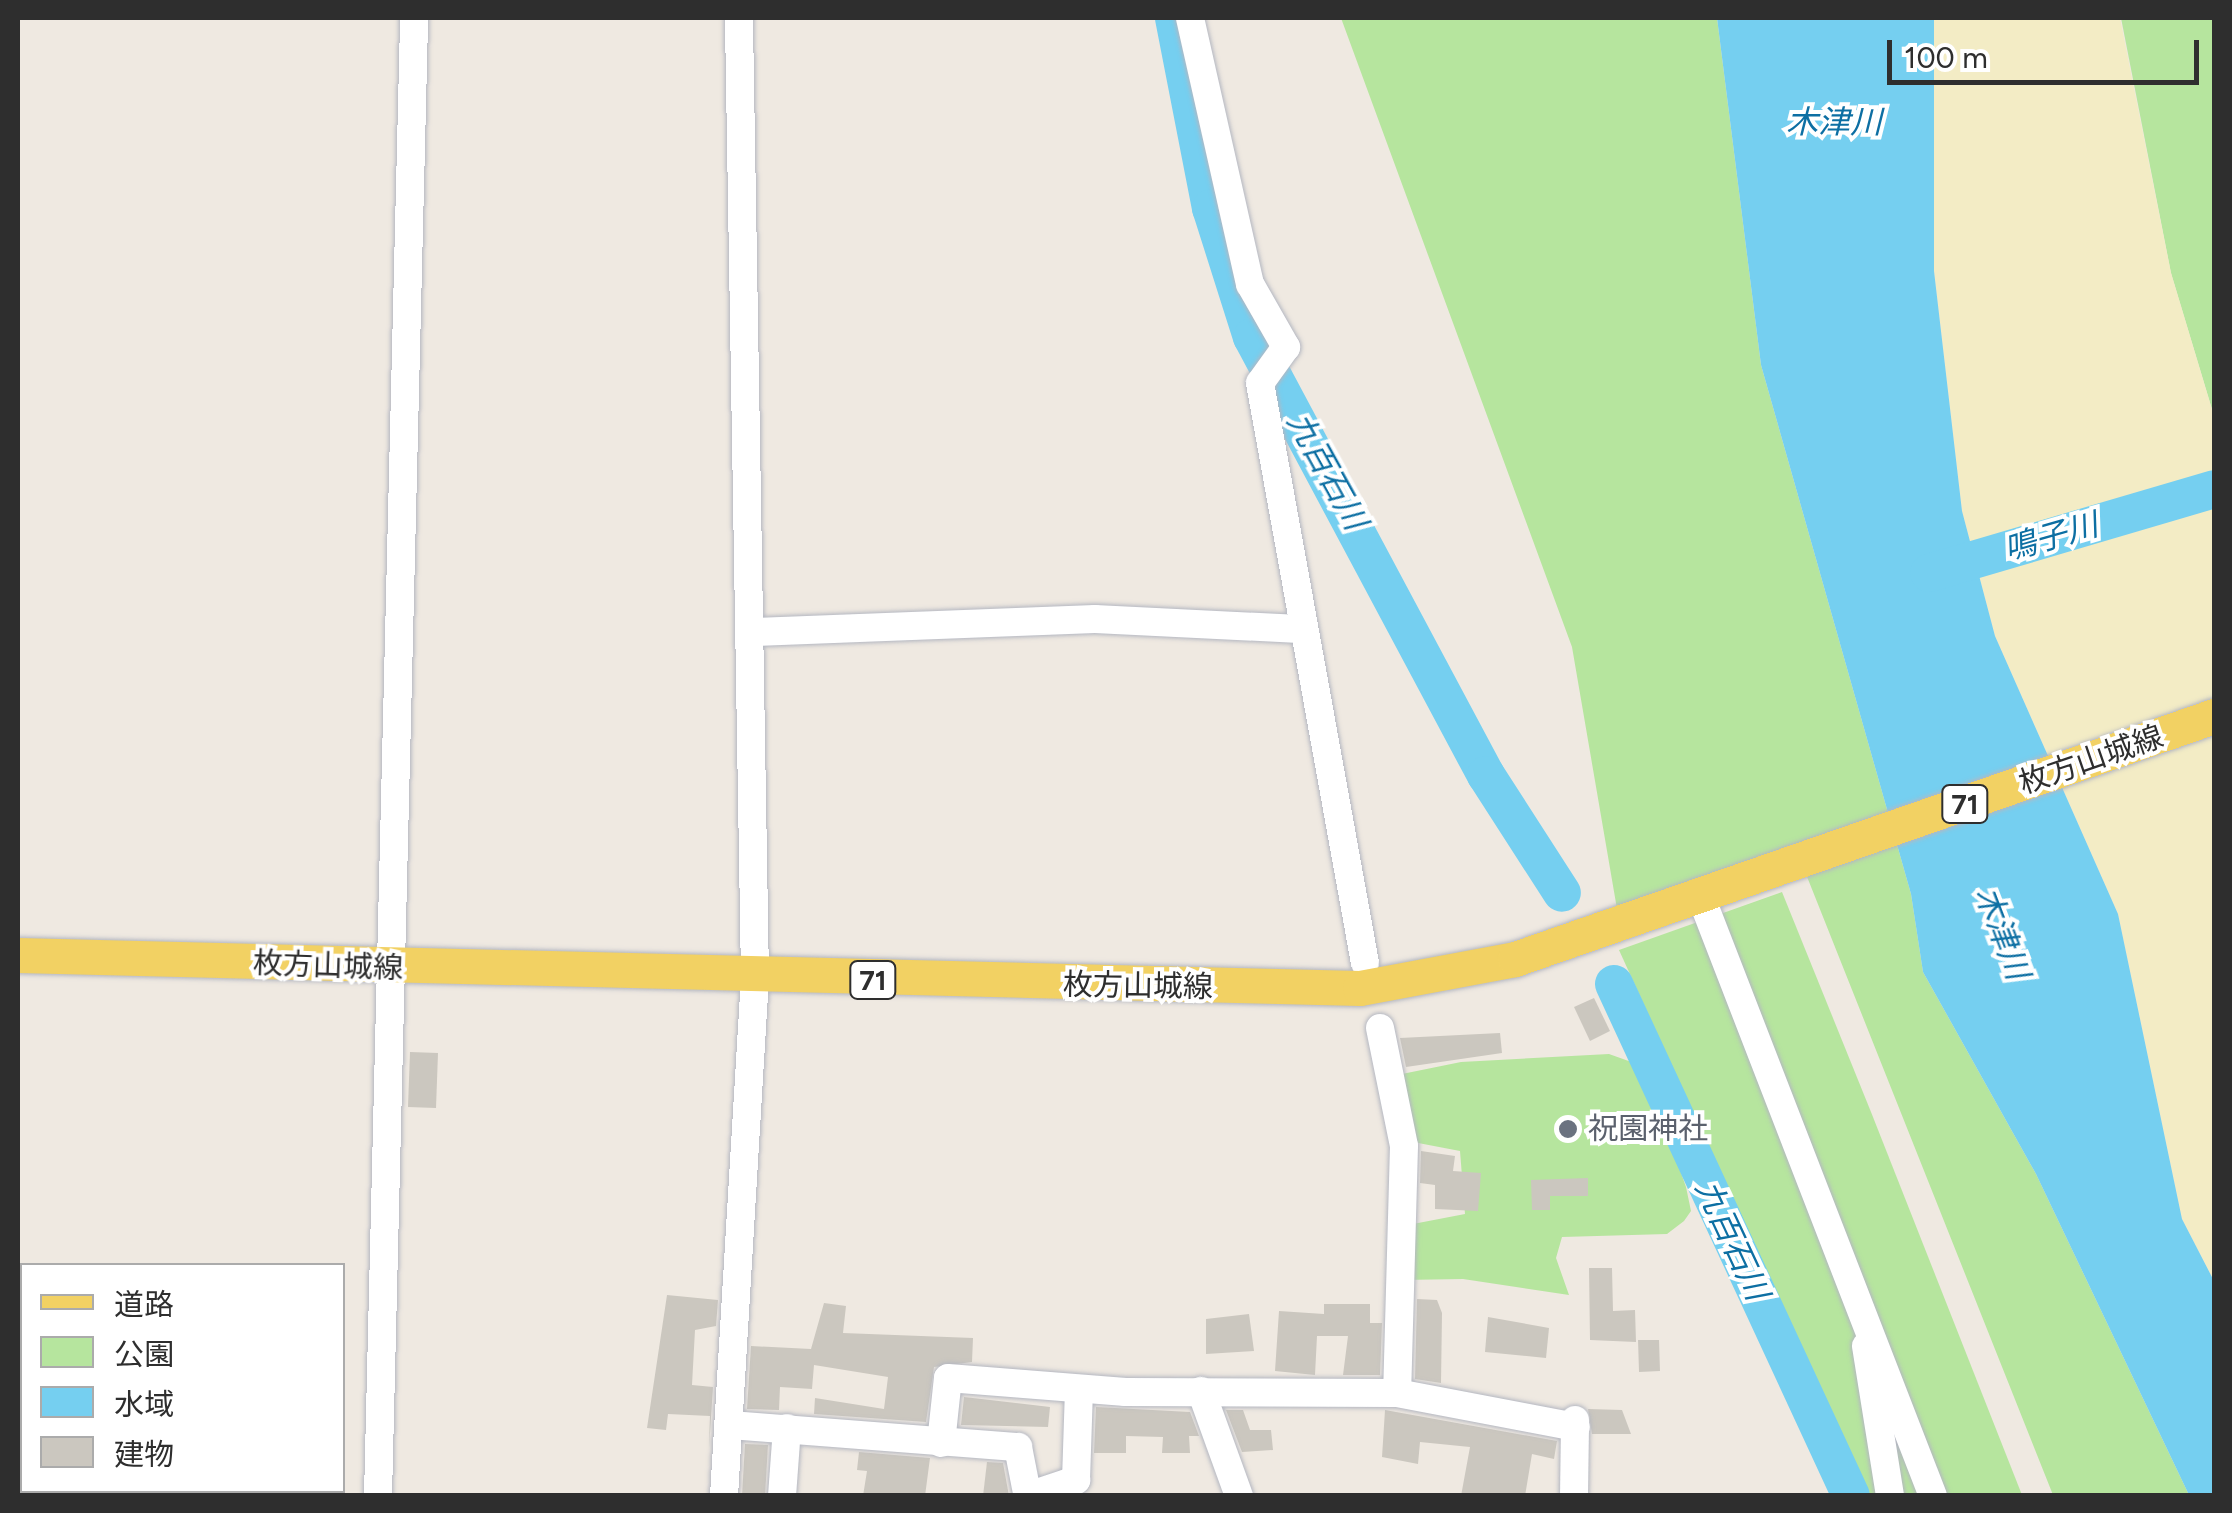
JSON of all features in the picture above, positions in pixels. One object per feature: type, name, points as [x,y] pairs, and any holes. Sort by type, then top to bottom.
[{"type":"main road","name":"枚方山城線","points":[[18,954],[396,969],[1360,988],[1514,959],[2214,716]]},
{"type":"street","points":[[378,1496],[396,969],[414,18]]},
{"type":"street","points":[[724,1496],[756,978],[754,632],[739,18]]},
{"type":"street","points":[[1190,18],[1250,284],[1286,347],[1260,382],[1300,629],[1365,963]]},
{"type":"street","points":[[754,632],[1095,619],[1300,629]]},
{"type":"street","points":[[1709,894],[1866,1329],[1933,1496]]},
{"type":"street","points":[[1380,1028],[1404,1146],[1398,1393]]},
{"type":"street","points":[[1866,1329],[1890,1496]]},
{"type":"street","points":[[941,1443],[948,1378],[1079,1390],[1398,1393],[1575,1424],[1574,1496]]},
{"type":"street","points":[[731,1425],[1018,1447],[1027,1494],[1076,1480],[1079,1390]]},
{"type":"street","points":[[1201,1391],[1239,1496]]},
{"type":"street","points":[[782,1496],[787,1428]]},
{"type":"green space","points":[[1341,18],[1717,18],[1761,365],[1911,894],[1923,972],[2036,1174],[2189,1495],[2053,1495],[1794,844],[1617,909],[1572,647]]},
{"type":"green space","points":[[2121,18],[2214,18],[2214,416],[2171,273]]},
{"type":"green space","points":[[1782,892],[2022,1495],[1867,1495],[1619,950]]},
{"type":"green space","points":[[1609,1054],[1637,1064],[1650,1085],[1686,1187],[1691,1211],[1684,1221],[1667,1234],[1562,1237],[1556,1258],[1569,1295],[1463,1279],[1402,1280],[1413,1224],[1465,1214],[1460,1151],[1413,1142],[1402,1074],[1461,1062]]},
{"type":"sand","points":[[1934,18],[2120,18],[2171,273],[2214,416],[2214,1281],[2182,1219],[2118,914],[1995,636],[1962,511],[1934,271]]},
{"type":"water","name":"木津川","points":[[1717,18],[1934,18],[1934,271],[1962,511],[1995,636],[2118,914],[2182,1219],[2214,1281],[2214,1495],[2189,1495],[2036,1174],[1923,972],[1911,894],[1761,365]]},
{"type":"building","points":[[1594,998],[1610,1031],[1590,1041],[1574,1007]]},
{"type":"building","points":[[1500,1033],[1502,1053],[1406,1067],[1400,1038]]},
{"type":"building","points":[[410,1052],[438,1053],[436,1108],[408,1107]]},
{"type":"building","points":[[1421,1151],[1455,1156],[1453,1171],[1481,1173],[1478,1211],[1435,1209],[1435,1185],[1420,1183]]},
{"type":"building","points":[[1588,1178],[1588,1196],[1550,1196],[1550,1210],[1532,1210],[1531,1180]]},
{"type":"building","points":[[1589,1268],[1612,1268],[1613,1311],[1635,1310],[1636,1342],[1590,1340]]},
{"type":"building","points":[[667,1295],[718,1300],[716,1326],[695,1330],[692,1385],[713,1387],[709,1448],[710,1416],[668,1414],[666,1430],[647,1428]]},
{"type":"building","points":[[1417,1299],[1437,1300],[1442,1313],[1441,1383],[1415,1379]]},
{"type":"building","points":[[824,1303],[846,1306],[843,1333],[973,1338],[972,1362],[934,1367],[926,1422],[814,1414],[815,1398],[884,1409],[888,1377],[814,1365],[812,1389],[780,1387],[779,1410],[747,1409],[751,1346],[811,1349]]},
{"type":"building","points":[[1324,1304],[1370,1304],[1370,1323],[1382,1323],[1380,1375],[1343,1375],[1348,1336],[1317,1336],[1315,1375],[1275,1371],[1279,1311],[1324,1314]]},
{"type":"building","points":[[1249,1314],[1254,1351],[1206,1354],[1206,1319]]},
{"type":"building","points":[[1488,1317],[1549,1328],[1546,1358],[1485,1352]]},
{"type":"building","points":[[1638,1340],[1659,1340],[1660,1371],[1639,1372]]},
{"type":"building","points":[[964,1397],[1050,1407],[1048,1427],[961,1425]]},
{"type":"building","points":[[1096,1407],[1190,1412],[1199,1436],[1189,1436],[1190,1453],[1162,1453],[1163,1437],[1126,1436],[1126,1453],[1094,1453]]},
{"type":"building","points":[[1588,1409],[1622,1410],[1631,1434],[1592,1434]]},
{"type":"building","points":[[1226,1410],[1243,1410],[1250,1430],[1271,1430],[1273,1450],[1242,1452]]},
{"type":"building","points":[[1385,1410],[1557,1441],[1554,1459],[1532,1454],[1525,1496],[1461,1496],[1470,1447],[1420,1442],[1418,1464],[1382,1457]]},
{"type":"building","points":[[745,1444],[768,1445],[765,1496],[742,1496]]},
{"type":"building","points":[[859,1452],[930,1458],[925,1496],[863,1496],[867,1471],[857,1470]]},
{"type":"building","points":[[987,1462],[1003,1463],[1009,1496],[983,1496]]},
{"type":"waterway","name":"九百石川","points":[[1174,18],[1211,208],[1252,337],[1486,775],[1562,893]]},
{"type":"waterway","name":"鳴子川","points":[[1929,573],[2214,489]]},
{"type":"waterway","name":"九百石川","points":[[1614,984],[1851,1496]]},
{"type":"place","name":"祝園神社","points":[[1568,1129]]}]
